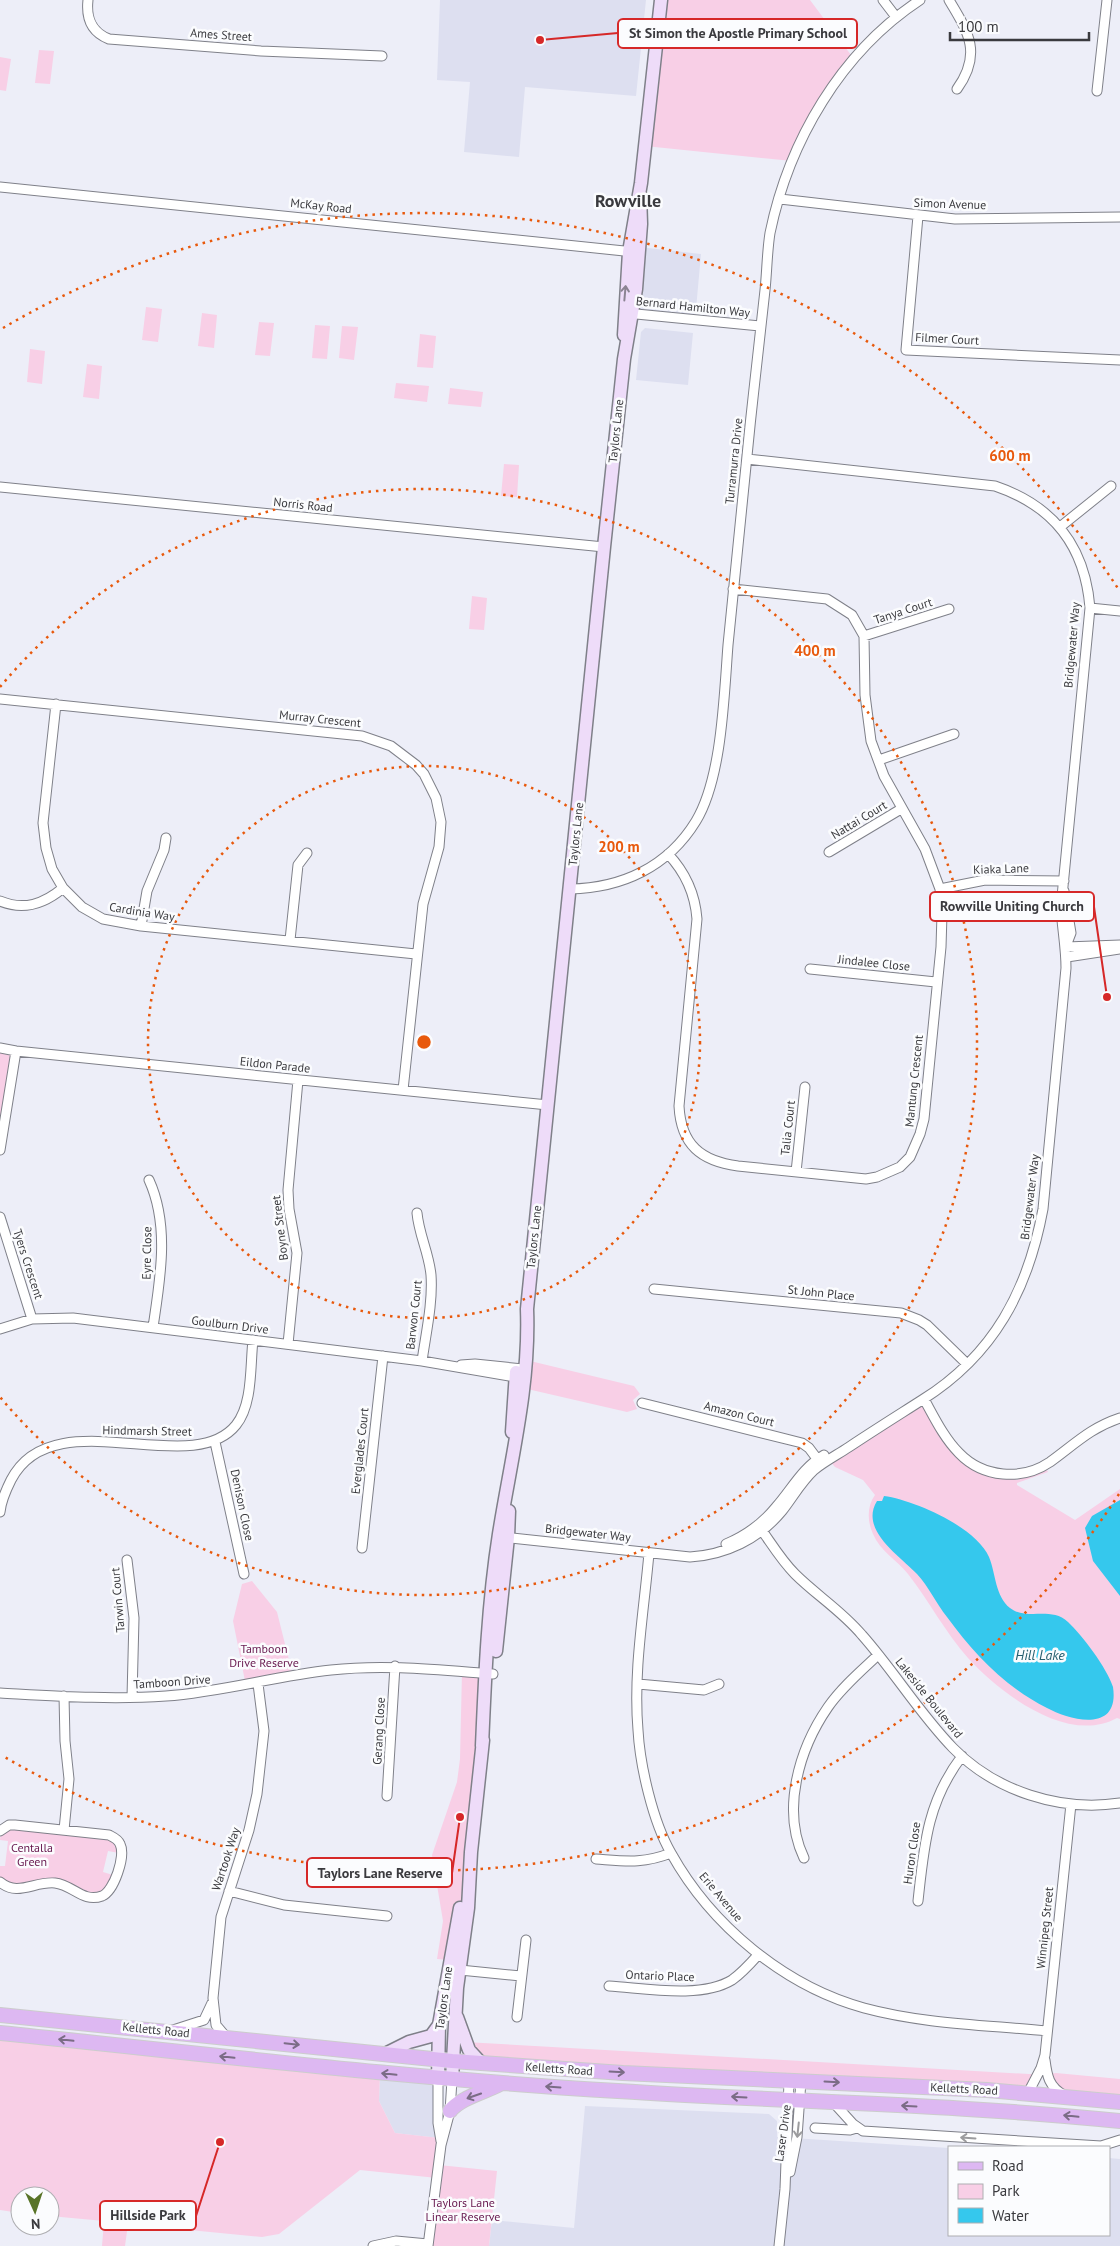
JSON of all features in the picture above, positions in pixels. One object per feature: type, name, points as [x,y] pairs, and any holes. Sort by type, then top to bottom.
[{"type":"main road","name":"Taylors Lane","points":[[438,2079],[439,2025],[468,1908],[471,1852],[512,1458],[512,1414],[520,1373],[520,1336],[527,1308],[661,0]]},
{"type":"main road","name":"Taylors Lane","points":[[452,2080],[455,2012],[454,1969]]},
{"type":"main road","points":[[455,2012],[469,2050],[481,2063]]},
{"type":"main road","name":"Kelletts Road","points":[[0,2015],[452,2061],[594,2071],[1028,2093],[1120,2102]]},
{"type":"main road","points":[[385,2054],[409,2042],[431,2036],[439,2025]]},
{"type":"main road","name":"Kelletts Road","points":[[0,2033],[438,2079],[1028,2112],[1120,2121]]},
{"type":"main road","points":[[450,2111],[459,2102],[479,2095],[501,2083]]},
{"type":"street","name":"Ames Street","points":[[88,0],[87,8],[91,26],[101,36],[109,38],[262,50],[382,56]]},
{"type":"street","points":[[883,0],[896,17]]},
{"type":"street","name":"Turramurra Drive","points":[[570,889],[600,887],[627,880],[650,868],[668,854],[697,820],[711,788],[715,769],[770,234],[799,145],[829,93],[854,59],[896,17],[920,0]]},
{"type":"street","points":[[949,0],[968,34],[972,50],[970,67],[957,89]]},
{"type":"street","points":[[1097,91],[1107,0]]},
{"type":"street","name":"McKay Road","points":[[0,187],[634,252]]},
{"type":"street","name":"Simon Avenue","points":[[780,199],[955,219],[1120,217]]},
{"type":"street","name":"Filmer Court","points":[[918,216],[906,350],[1120,360]]},
{"type":"street","name":"Bernard Hamilton Way","points":[[628,314],[760,326]]},
{"type":"street","name":"Bridgewater Way","points":[[504,1537],[649,1553],[705,1556],[743,1543],[782,1510],[819,1462],[924,1399],[967,1364],[990,1339],[1009,1310],[1024,1280],[1036,1248],[1043,1208],[1066,947],[1071,932],[1068,904],[1063,885],[1090,608],[1088,585],[1083,568],[1069,539],[1060,527],[1027,499],[996,486],[747,459]]},
{"type":"street","points":[[1060,527],[1111,486]]},
{"type":"street","name":"Norris Road","points":[[0,487],[604,547]]},
{"type":"street","name":"Mantung Crescent","points":[[668,854],[678,864],[690,884],[697,918],[679,1106],[683,1131],[697,1151],[721,1164],[872,1178],[885,1175],[906,1162],[917,1143],[924,1119],[942,931],[940,889],[925,849],[901,809],[871,741],[866,707],[864,636],[852,615],[827,599],[734,589]]},
{"type":"street","points":[[1090,608],[1120,611]]},
{"type":"street","name":"Tanya Court","points":[[864,636],[949,609]]},
{"type":"street","name":"Murray Crescent","points":[[0,698],[362,736],[391,746],[407,756],[424,774],[431,786],[436,798],[441,822],[439,847],[425,892],[416,954],[403,1090]]},
{"type":"street","name":"Cardinia Way","points":[[56,704],[43,836],[52,869],[62,888],[82,906],[103,919],[140,926],[416,954]]},
{"type":"street","points":[[878,760],[954,734]]},
{"type":"street","name":"Nattai Court","points":[[829,852],[901,809]]},
{"type":"street","points":[[140,926],[147,891],[164,850],[166,838]]},
{"type":"street","points":[[290,940],[298,865],[307,852]]},
{"type":"street","name":"Kiaka Lane","points":[[940,889],[985,880],[1063,885]]},
{"type":"street","points":[[0,901],[23,906],[38,904],[62,888]]},
{"type":"street","points":[[1066,947],[1120,944]]},
{"type":"street","points":[[1066,957],[1120,949]]},
{"type":"street","name":"Jindalee Close","points":[[810,969],[936,982]]},
{"type":"street","name":"Eildon Parade","points":[[0,1048],[548,1105]]},
{"type":"street","points":[[0,1150],[16,1051]]},
{"type":"street","name":"Boyne Street","points":[[288,1344],[297,1253],[289,1209],[288,1190],[298,1080]]},
{"type":"street","name":"Talia Court","points":[[796,1172],[805,1087]]},
{"type":"street","name":"Eyre Close","points":[[149,1180],[157,1197],[161,1231],[161,1267],[153,1328]]},
{"type":"street","name":"Barwon Court","points":[[417,1213],[418,1227],[427,1254],[431,1281],[422,1360]]},
{"type":"street","name":"Tyers Crescent","points":[[0,1217],[32,1319]]},
{"type":"street","name":"St John Place","points":[[654,1289],[901,1313],[927,1325],[967,1364]]},
{"type":"street","name":"Goulburn Drive","points":[[0,1329],[32,1319],[74,1318],[422,1360],[458,1366],[473,1371],[520,1373]]},
{"type":"street","points":[[215,1442],[226,1435],[242,1417],[246,1405],[253,1340]]},
{"type":"street","name":"Everglades Court","points":[[362,1548],[383,1356]]},
{"type":"street","points":[[924,1399],[959,1454],[980,1468],[1004,1474],[1027,1472],[1042,1466],[1090,1430],[1120,1418]]},
{"type":"street","name":"Amazon Court","points":[[642,1403],[802,1443],[809,1448],[819,1462]]},
{"type":"street","name":"Hindmarsh Street","points":[[0,1512],[6,1491],[21,1466],[53,1446],[81,1442],[175,1446],[215,1442]]},
{"type":"street","name":"Denison Close","points":[[215,1442],[244,1574]]},
{"type":"street","name":"Lakeside Boulevard","points":[[759,1528],[793,1572],[845,1617],[878,1655],[942,1736],[962,1756],[990,1777],[1018,1790],[1049,1800],[1070,1804],[1120,1803]]},
{"type":"street","name":"Erie Avenue","points":[[649,1553],[638,1684],[638,1732],[644,1773],[652,1803],[671,1853],[723,1923],[758,1955],[818,1992],[861,2007],[894,2015],[1047,2031]]},
{"type":"street","name":"Tarwin Court","points":[[127,1560],[134,1618],[132,1697]]},
{"type":"street","points":[[804,1858],[797,1843],[793,1813],[799,1771],[807,1745],[818,1723],[839,1693],[878,1655]]},
{"type":"street","name":"Tamboon Drive","points":[[0,1693],[132,1697],[198,1694],[329,1670],[395,1666],[489,1673]]},
{"type":"street","name":"Gerang Close","points":[[387,1796],[395,1666]]},
{"type":"street","name":"Wartook Way","points":[[227,2038],[216,2025],[214,1998],[221,1917],[249,1830],[257,1794],[264,1731],[258,1684]]},
{"type":"street","points":[[638,1684],[704,1690],[719,1684]]},
{"type":"street","points":[[64,1696],[65,1741],[69,1779],[64,1830]]},
{"type":"street","name":"Huron Close","points":[[918,1901],[924,1845],[929,1821],[942,1786],[962,1756]]},
{"type":"street","name":"Winnipeg Street","points":[[1028,2093],[1041,2068],[1045,2055],[1070,1804]]},
{"type":"street","points":[[0,1831],[9,1825],[109,1835],[120,1843],[122,1855],[113,1885],[102,1896],[90,1898],[58,1884],[45,1882],[19,1890],[10,1889],[0,1882]]},
{"type":"street","points":[[596,1859],[635,1862],[651,1860],[671,1853]]},
{"type":"street","points":[[229,1891],[284,1905],[387,1916]]},
{"type":"street","points":[[518,2017],[526,1940]]},
{"type":"street","name":"Ontario Place","points":[[609,1986],[709,1989],[730,1981],[741,1974],[758,1955]]},
{"type":"street","points":[[454,1969],[521,1976]]},
{"type":"street","points":[[167,2031],[204,2020],[214,1998]]},
{"type":"street","name":"Winnipeg Street","points":[[1045,2055],[1050,2084],[1055,2090],[1067,2096]]},
{"type":"street","name":"Taylors Lane","points":[[438,2079],[438,2123],[442,2145]]},
{"type":"street","name":"Taylors Lane","points":[[428,2245],[442,2145],[450,2111],[452,2080]]},
{"type":"street","name":"Laser Drive","points":[[778,2246],[785,2188],[794,2154],[795,2081]]},
{"type":"street","points":[[833,2102],[857,2128],[864,2131],[1101,2146],[1120,2140]]},
{"type":"street","points":[[815,2128],[850,2130],[857,2128]]},
{"type":"street","points":[[373,2246],[396,2241],[428,2245]]},
{"type":"shaded area","points":[[440,0],[646,0],[636,96],[525,87],[519,157],[464,152],[470,82],[437,80]]},
{"type":"shaded area","points":[[639,247],[701,254],[695,320],[633,314]]},
{"type":"shaded area","points":[[645,328],[693,333],[688,385],[636,380],[641,332]]},
{"type":"shaded area","points":[[380,2073],[438,2079],[440,2138],[395,2133],[379,2101]]},
{"type":"shaded area","points":[[585,2106],[769,2114],[777,2121],[777,2137],[948,2148],[948,2236],[1110,2236],[1110,2158],[1120,2159],[1120,2246],[489,2246],[492,2220],[574,2228]]},
{"type":"green space","points":[[661,0],[810,0],[854,59],[837,79],[792,161],[645,146]]},
{"type":"green space","points":[[39,50],[54,51],[50,84],[35,83]]},
{"type":"green space","points":[[0,57],[11,59],[6,91],[0,90]]},
{"type":"green space","points":[[146,307],[162,309],[158,342],[142,340]]},
{"type":"green space","points":[[202,313],[217,315],[214,348],[198,346]]},
{"type":"green space","points":[[259,322],[274,323],[270,356],[255,355]]},
{"type":"green space","points":[[315,325],[330,326],[327,359],[312,358]]},
{"type":"green space","points":[[342,326],[358,327],[354,360],[339,358]]},
{"type":"green space","points":[[420,334],[436,336],[433,368],[417,367]]},
{"type":"green space","points":[[30,349],[45,351],[42,384],[27,382]]},
{"type":"green space","points":[[87,364],[102,366],[99,399],[83,397]]},
{"type":"green space","points":[[396,383],[429,386],[427,402],[394,398]]},
{"type":"green space","points":[[450,388],[483,392],[481,407],[448,404]]},
{"type":"green space","points":[[504,464],[519,465],[517,497],[501,496]]},
{"type":"green space","points":[[472,596],[487,598],[484,630],[469,629]]},
{"type":"green space","points":[[0,1048],[16,1051],[0,1150]]},
{"type":"green space","points":[[526,1360],[634,1386],[640,1394],[633,1400],[637,1409],[627,1412],[523,1388]]},
{"type":"green space","points":[[924,1399],[949,1440],[972,1464],[1015,1474],[1016,1480],[1047,1470],[1048,1472],[1017,1483],[1017,1485],[1075,1520],[1120,1489],[1120,1719],[1117,1718],[1098,1725],[1078,1725],[1036,1712],[1017,1700],[998,1686],[968,1658],[908,1574],[876,1540],[869,1519],[870,1504],[875,1495],[863,1480],[835,1467],[828,1459]]},
{"type":"green space","name":"Tamboon Drive Reserve","points":[[252,1581],[277,1612],[293,1676],[246,1686],[233,1621],[242,1584]]},
{"type":"green space","points":[[462,1671],[486,1673],[471,1852],[450,1960],[437,1959],[443,1921],[432,1855],[457,1782],[460,1759]]},
{"type":"green space","name":"Centalla Green","points":[[10,1828],[111,1839],[119,1853],[108,1851],[103,1872],[113,1875],[107,1887],[102,1891],[92,1893],[65,1884],[25,1887],[7,1883],[0,1877],[0,1866],[5,1866],[8,1841],[0,1840],[0,1838]]},
{"type":"green space","name":"Taylors Lane Linear Reserve","points":[[0,2033],[380,2073],[379,2101],[395,2133],[440,2138],[439,2165],[497,2171],[489,2246],[428,2246],[437,2178],[360,2170],[279,2234],[262,2237],[128,2224],[125,2246],[102,2246],[104,2221],[60,2217],[60,2186],[10,2186],[10,2212],[0,2210]]},
{"type":"green space","points":[[465,2042],[1038,2074],[1028,2093],[481,2063]]},
{"type":"green space","points":[[1056,2073],[1120,2079],[1120,2102],[1067,2096],[1047,2074]]},
{"type":"water","name":"Hill Lake","points":[[884,1496],[927,1509],[971,1535],[982,1546],[989,1557],[1001,1597],[1010,1608],[1017,1612],[1054,1615],[1068,1622],[1094,1652],[1110,1679],[1113,1687],[1113,1702],[1109,1712],[1091,1720],[1079,1719],[1056,1712],[1017,1690],[979,1657],[957,1631],[917,1574],[892,1551],[877,1532],[873,1522],[873,1512],[877,1501],[882,1501]]},
{"type":"water","points":[[1120,1500],[1120,1596],[1093,1561],[1085,1528],[1092,1516]]},
{"type":"place","name":"St Simon the Apostle Primary School","points":[[540,40]]},
{"type":"place","name":"Rowville Uniting Church","points":[[1107,997]]},
{"type":"place","name":"Taylors Lane Reserve","points":[[460,1817]]},
{"type":"place","name":"Hillside Park","points":[[220,2142]]},
{"type":"district","name":"Rowville","points":[[628,201]]}]
